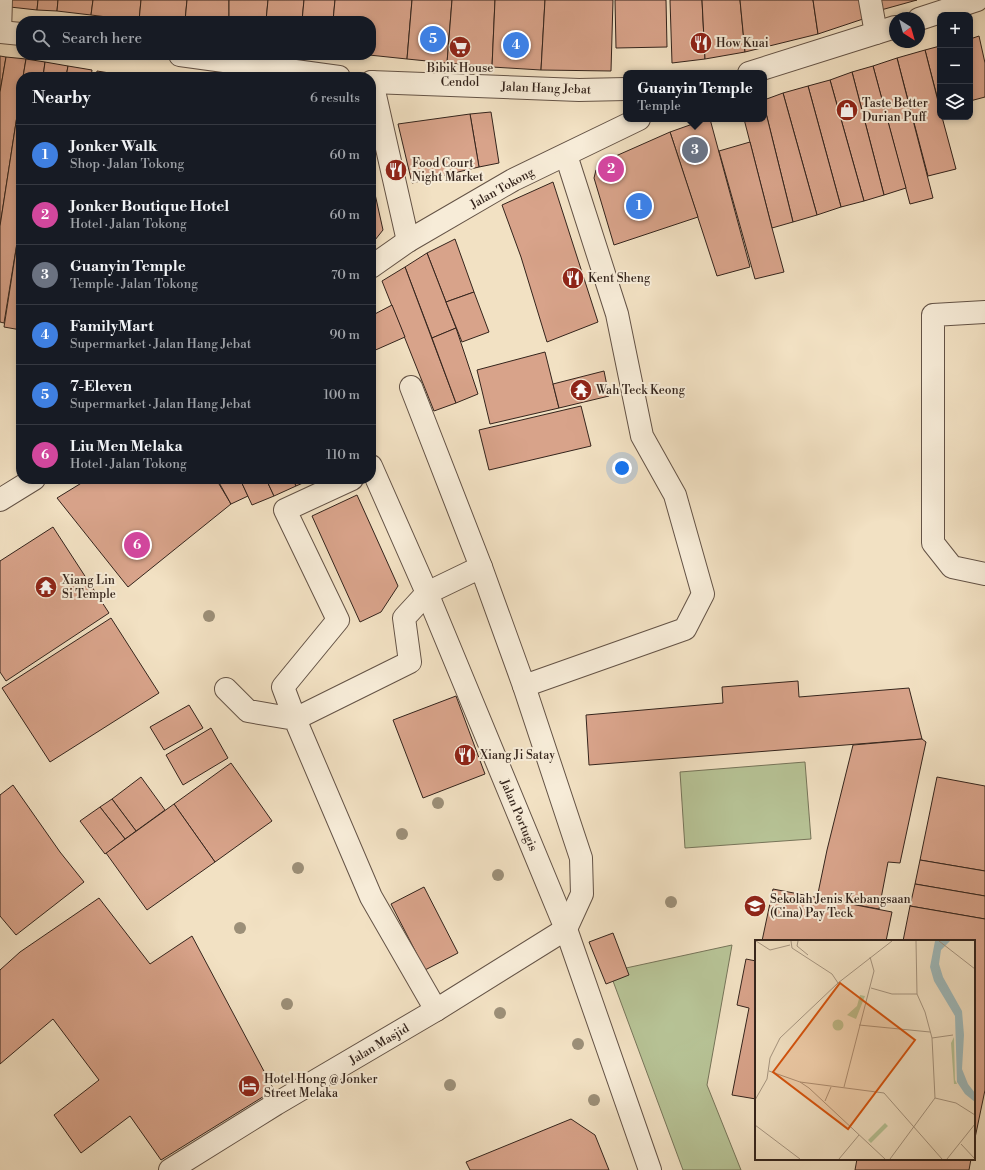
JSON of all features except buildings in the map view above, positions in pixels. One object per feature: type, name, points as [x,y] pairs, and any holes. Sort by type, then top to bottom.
[{"type":"street","points":[[1,0],[0,32],[16,34]]},
{"type":"street","points":[[759,70],[886,30],[870,0]]},
{"type":"street","points":[[925,17],[977,0]]},
{"type":"street","points":[[216,60],[303,72]]},
{"type":"street","name":"Jalan Hang Jebat","points":[[376,82],[579,90],[623,89]]},
{"type":"street","points":[[376,103],[408,241]]},
{"type":"street","name":"Jalan Tokong","points":[[376,263],[408,241],[513,180],[633,122]]},
{"type":"street","points":[[524,686],[685,629],[703,594],[675,495],[642,436],[617,314],[566,155]]},
{"type":"street","points":[[985,312],[933,315],[933,543],[952,567],[985,574]]},
{"type":"street","points":[[411,387],[481,567],[524,686],[581,858],[582,894],[566,929]]},
{"type":"street","name":"Jalan Portugis","points":[[376,478],[427,593],[566,929],[650,1170]]},
{"type":"street","points":[[0,500],[26,484]]},
{"type":"street","points":[[341,484],[285,510],[338,620],[283,687],[370,897],[436,1010]]},
{"type":"street","points":[[226,689],[248,711],[295,719],[410,662],[404,618],[427,593],[481,567]]},
{"type":"street","name":"Jalan Masjid","points":[[170,1170],[276,1104],[436,1010],[566,929]]},
{"type":"green space","points":[[805,762],[811,839],[685,848],[680,772]]},
{"type":"green space","points":[[732,945],[707,1085],[741,1170],[683,1170],[613,981],[626,968]]},
{"type":"place","name":"7-Eleven","points":[[433,39]]},
{"type":"place","name":"How Kuai","points":[[701,43]]},
{"type":"place","name":"FamilyMart","points":[[516,45]]},
{"type":"place","name":"Bibik House Cendol","points":[[460,47]]},
{"type":"place","name":"Taste Better Durian Puff","points":[[847,110]]},
{"type":"place","name":"Guanyin Temple","points":[[695,150]]},
{"type":"place","name":"Jonker Boutique Hotel","points":[[611,169]]},
{"type":"place","name":"Food Court Night Market","points":[[396,170]]},
{"type":"place","name":"Jonker Walk","points":[[639,206]]},
{"type":"place","name":"Kent Sheng","points":[[573,278]]},
{"type":"place","name":"Wah Teck Keong","points":[[581,390]]},
{"type":"place","name":"Liu Men Melaka","points":[[137,545]]},
{"type":"place","name":"Xiang Lin Si Temple","points":[[46,587]]},
{"type":"place","name":"Xiang Ji Satay","points":[[465,755]]},
{"type":"place","name":"Sekolah Jenis Kebangsaan (Cina) Pay Teck","points":[[755,906]]},
{"type":"place","name":"Hotel Hong @ Jonker Street Melaka","points":[[249,1086]]}]
